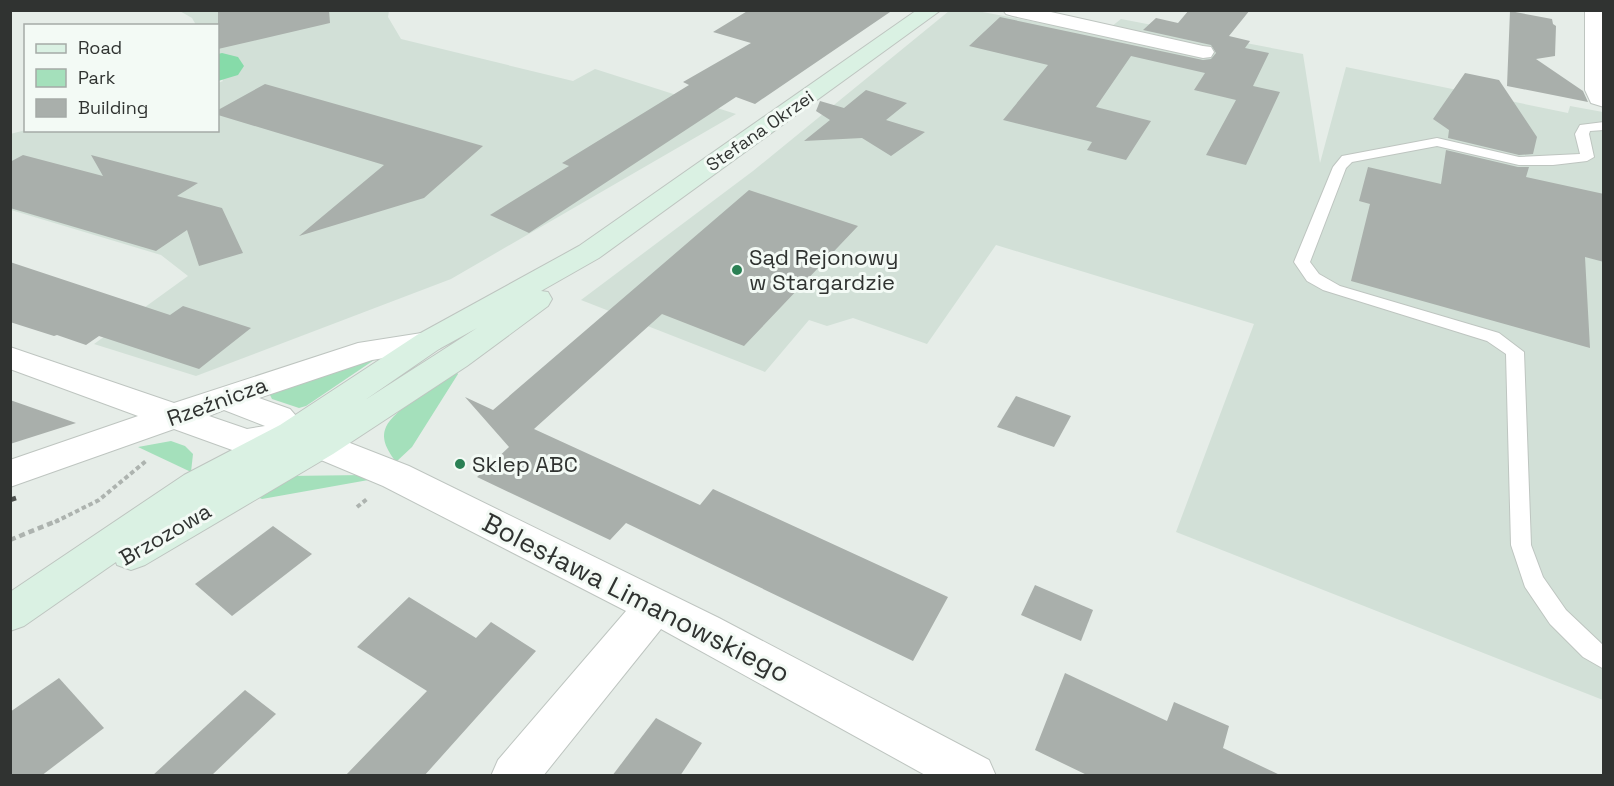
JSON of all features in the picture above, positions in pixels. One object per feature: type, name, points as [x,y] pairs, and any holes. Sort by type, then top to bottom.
[{"type":"street","name":"Stefana Okrzei","points":[[307,440],[456,358],[535,301],[589,252],[931,10]]},
{"type":"street","points":[[1012,10],[1203,52]]},
{"type":"street","points":[[1594,10],[1596,90],[1599,98],[1604,100]]},
{"type":"street","points":[[1118,32],[1133,18]]},
{"type":"street","name":"Stefana Okrzei","points":[[307,440],[428,342],[479,311],[589,252]]},
{"type":"street","name":"Rzeźnicza","points":[[10,474],[289,375],[369,350],[428,342]]},
{"type":"street","points":[[10,357],[246,442],[307,440]]},
{"type":"street","name":"Bolesława Limanowskiego","points":[[225,398],[278,418],[307,440],[396,476],[705,631],[973,776]]},
{"type":"street","name":"Brzozowa","points":[[10,614],[197,485],[307,440]]},
{"type":"street","name":"Brzozowa","points":[[10,625],[307,440]]},
{"type":"street","points":[[514,776],[654,607]]},
{"type":"lane","points":[[1604,126],[1585,128],[1582,135],[1595,159],[1519,161],[1437,142],[1347,159],[1340,167],[1302,262],[1306,272],[1319,283],[1341,292],[1493,337],[1515,352],[1521,545],[1533,581],[1558,617],[1591,650],[1604,659]]},
{"type":"path","points":[[10,540],[58,522],[99,500],[146,461]]},
{"type":"shaded area","points":[[178,10],[389,11],[388,17],[401,39],[573,81],[595,69],[736,114],[451,279],[196,376],[94,344],[188,276],[161,255],[11,210],[10,134],[24,130],[219,132],[219,83],[223,81],[219,72],[219,24],[195,24],[192,18]]},
{"type":"shaded area","points":[[949,11],[977,11],[1102,34],[1121,19],[1303,54],[1320,163],[1346,67],[1568,113],[1570,106],[1603,112],[1603,700],[1176,532],[1254,324],[996,245],[927,344],[853,318],[827,326],[809,320],[765,372],[581,300],[753,171]]},
{"type":"green space","points":[[377,358],[306,406],[299,408],[272,399],[270,395],[276,391]]},
{"type":"green space","points":[[456,371],[458,374],[412,447],[396,462],[386,446],[384,437],[390,420]]},
{"type":"green space","points":[[171,441],[185,446],[193,454],[191,472],[138,447]]},
{"type":"green space","points":[[364,475],[374,479],[262,499],[253,495],[287,476]]},
{"type":"building","points":[[218,10],[329,10],[330,23],[219,49]]},
{"type":"building","points":[[749,10],[893,10],[755,104],[736,97],[529,233],[490,215],[569,166],[562,163],[689,85],[683,82],[751,43],[713,32]]},
{"type":"building","points":[[1189,10],[1250,10],[1229,36],[1250,41],[1245,48],[1269,53],[1253,86],[1280,92],[1246,165],[1206,155],[1236,100],[1194,90],[1205,73],[1131,56],[1096,107],[1151,121],[1126,160],[1087,150],[1092,142],[1003,120],[1048,65],[969,46],[1000,17],[1203,60],[1211,59],[1216,53],[1211,45],[1143,30],[1156,18],[1178,23]]},
{"type":"building","points":[[1510,11],[1552,19],[1556,26],[1555,56],[1536,59],[1583,91],[1588,102],[1507,86]]},
{"type":"building","points":[[1465,73],[1499,80],[1537,137],[1533,154],[1519,155],[1448,138],[1449,130],[1433,119]]},
{"type":"building","points":[[265,84],[483,146],[424,198],[299,236],[384,165],[219,115],[219,109]]},
{"type":"building","points":[[866,90],[907,103],[886,120],[925,132],[891,156],[862,138],[804,141],[830,120],[816,111],[820,101],[844,108]]},
{"type":"building","points":[[1446,150],[1518,167],[1529,167],[1526,177],[1604,194],[1604,262],[1585,257],[1590,348],[1351,281],[1370,204],[1359,201],[1368,167],[1441,184]]},
{"type":"building","points":[[23,155],[103,176],[91,155],[198,183],[177,196],[222,208],[243,253],[199,266],[187,230],[156,251],[10,208],[10,162]]},
{"type":"building","points":[[749,190],[858,226],[744,346],[662,314],[534,429],[700,505],[713,489],[948,597],[913,661],[626,523],[610,540],[477,477],[509,447],[465,397],[493,410]]},
{"type":"building","points":[[10,262],[170,315],[183,306],[251,328],[199,369],[99,336],[86,345],[10,322]]},
{"type":"building","points":[[1016,396],[1071,416],[1054,447],[997,427]]},
{"type":"building","points":[[10,400],[76,423],[10,444]]},
{"type":"building","points":[[273,526],[312,554],[232,616],[195,584]]},
{"type":"building","points":[[1035,585],[1093,610],[1081,641],[1021,615]]},
{"type":"building","points":[[409,597],[476,638],[491,622],[536,651],[424,776],[345,776],[427,691],[357,647]]},
{"type":"building","points":[[1065,673],[1167,721],[1174,702],[1229,726],[1223,748],[1282,776],[1089,776],[1035,750]]},
{"type":"building","points":[[59,678],[104,728],[41,776],[10,776],[10,712]]},
{"type":"building","points":[[245,690],[276,714],[211,776],[152,776]]},
{"type":"building","points":[[656,718],[702,743],[680,776],[612,776]]},
{"type":"railway","points":[[10,500],[16,498]]},
{"type":"place","name":"Sąd Rejonowy w Stargardzie","points":[[737,270]]},
{"type":"place","name":"Sklep ABC","points":[[460,464]]}]
